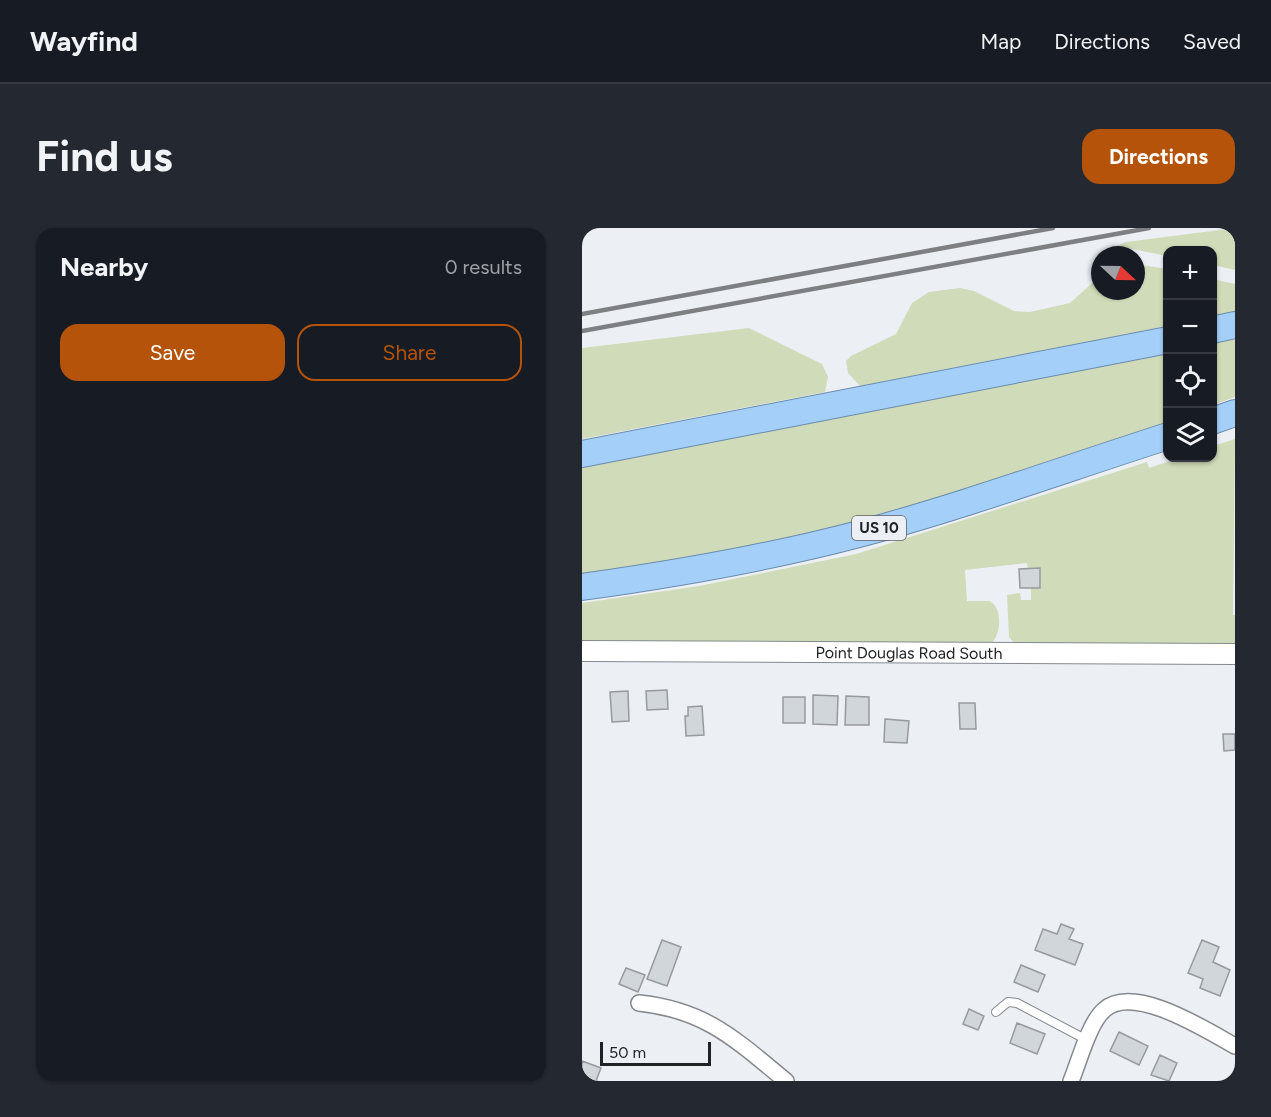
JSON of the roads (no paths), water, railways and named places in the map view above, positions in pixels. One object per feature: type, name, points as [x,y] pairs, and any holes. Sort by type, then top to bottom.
[{"type":"highway","points":[[1217,329],[1235,325]]},
{"type":"highway","points":[[582,454],[1163,341]]},
{"type":"highway","points":[[1217,419],[1235,413]]},
{"type":"highway","name":"US 10","points":[[582,587],[714,566],[842,538],[954,506],[1163,437]]},
{"type":"street","name":"Point Douglas Road South","points":[[582,651],[1235,654]]},
{"type":"street","points":[[1071,1081],[1103,1010],[1115,1002],[1130,1000],[1146,1002],[1235,1046]]},
{"type":"street","points":[[639,1003],[681,1010],[711,1024],[786,1081]]},
{"type":"lane","points":[[996,1012],[1008,1002],[1017,1003],[1088,1040]]},
{"type":"railway","points":[[582,314],[1053,228]]},
{"type":"railway","points":[[582,331],[1149,228]]}]
